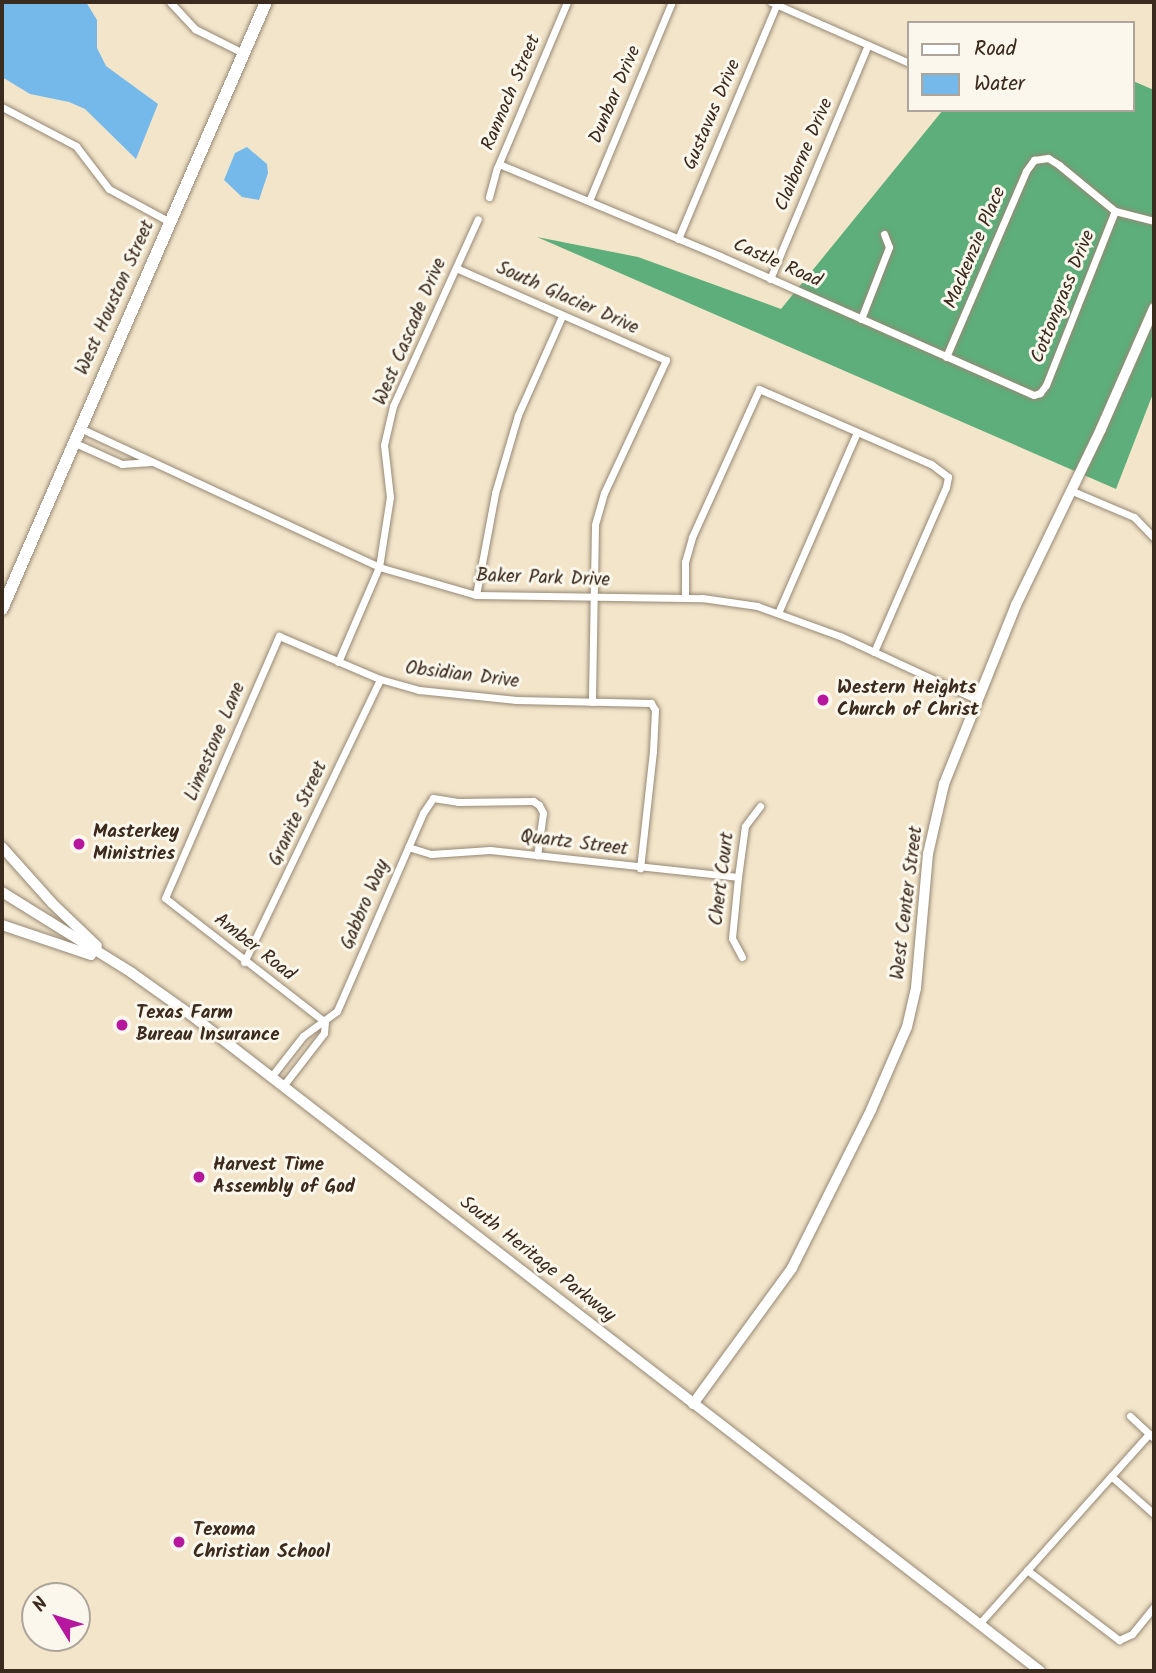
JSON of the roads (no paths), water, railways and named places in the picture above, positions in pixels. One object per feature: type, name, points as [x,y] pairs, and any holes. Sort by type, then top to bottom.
[{"type":"main road","name":"West Houston Street","points":[[2,609],[266,2]]},
{"type":"main road","name":"West Center Street","points":[[693,1404],[792,1268],[871,1110],[907,1027],[916,988],[928,853],[944,784],[976,699],[1154,308]]},
{"type":"main road","points":[[2,847],[72,924],[132,974]]},
{"type":"main road","name":"South Heritage Parkway","points":[[2,892],[132,974],[283,1086],[1040,1671]]},
{"type":"main road","points":[[2,925],[81,950],[132,974]]},
{"type":"street","points":[[170,2],[195,29],[243,53]]},
{"type":"street","name":"Rannoch Street","points":[[489,197],[499,164],[567,2]]},
{"type":"street","name":"Dunbar Drive","points":[[589,201],[672,2]]},
{"type":"street","points":[[774,3],[908,63]]},
{"type":"street","name":"Gustavus Drive","points":[[678,239],[774,3]]},
{"type":"street","name":"Claiborne Drive","points":[[770,279],[868,45]]},
{"type":"street","points":[[2,107],[76,146],[109,189],[170,222]]},
{"type":"street","name":"Mackenzie Place","points":[[946,357],[1026,171],[1041,158],[1059,165],[1115,211]]},
{"type":"street","name":"Castle Road","points":[[499,164],[678,239],[1027,393],[1040,393]]},
{"type":"street","points":[[1115,211],[1154,221]]},
{"type":"street","name":"Cottongrass Drive","points":[[1040,393],[1115,211]]},
{"type":"street","name":"West Cascade Drive","points":[[338,662],[379,567],[390,497],[384,445],[393,406],[478,219]]},
{"type":"street","points":[[861,319],[889,247],[884,234]]},
{"type":"street","name":"South Glacier Drive","points":[[456,268],[666,359],[604,493],[594,525],[593,597]]},
{"type":"street","points":[[476,595],[495,493],[518,415],[562,316]]},
{"type":"street","points":[[685,598],[687,551],[758,389],[932,464],[948,477],[874,652]]},
{"type":"street","name":"Baker Park Drive","points":[[82,429],[379,567],[476,595],[685,598],[757,606],[874,652],[976,699]]},
{"type":"street","points":[[778,613],[857,432]]},
{"type":"street","points":[[75,443],[122,464],[152,462]]},
{"type":"street","points":[[1070,490],[1134,517],[1154,538]]},
{"type":"street","points":[[592,702],[593,597]]},
{"type":"street","name":"Obsidian Drive","points":[[279,636],[380,679],[453,695],[651,703],[655,710],[653,751],[640,868]]},
{"type":"street","name":"Limestone Lane","points":[[165,898],[279,636]]},
{"type":"street","name":"Granite Street","points":[[244,962],[380,679]]},
{"type":"street","name":"Gabbro Way","points":[[271,1077],[303,1036],[314,1025],[325,1022],[337,1010],[423,813],[433,798],[458,802],[533,801],[544,813],[537,856]]},
{"type":"street","name":"Chert Court","points":[[742,957],[732,938],[737,877],[745,826],[760,806]]},
{"type":"street","name":"Quartz Street","points":[[408,847],[431,854],[490,850],[737,877]]},
{"type":"street","name":"Amber Road","points":[[165,898],[244,962],[325,1022]]},
{"type":"street","name":"Gabbro Way","points":[[283,1086],[324,1033],[325,1022]]},
{"type":"street","points":[[979,1624],[1111,1476],[1152,1436],[1130,1416]]},
{"type":"street","points":[[1111,1476],[1154,1514]]},
{"type":"street","points":[[1027,1570],[1119,1640],[1132,1634],[1154,1607]]},
{"type":"water","points":[[86,2],[97,20],[97,48],[106,66],[158,104],[136,159],[85,109],[69,102],[30,94],[2,77],[2,4]]},
{"type":"water","points":[[247,147],[267,164],[268,173],[259,200],[242,197],[224,180],[235,153]]},
{"type":"place","name":"Western Heights Church of Christ","points":[[823,700]]},
{"type":"place","name":"Masterkey Ministries","points":[[79,844]]},
{"type":"place","name":"Texas Farm Bureau Insurance","points":[[122,1025]]},
{"type":"place","name":"Harvest Time Assembly of God","points":[[199,1177]]},
{"type":"place","name":"Texoma Christian School","points":[[179,1542]]}]
